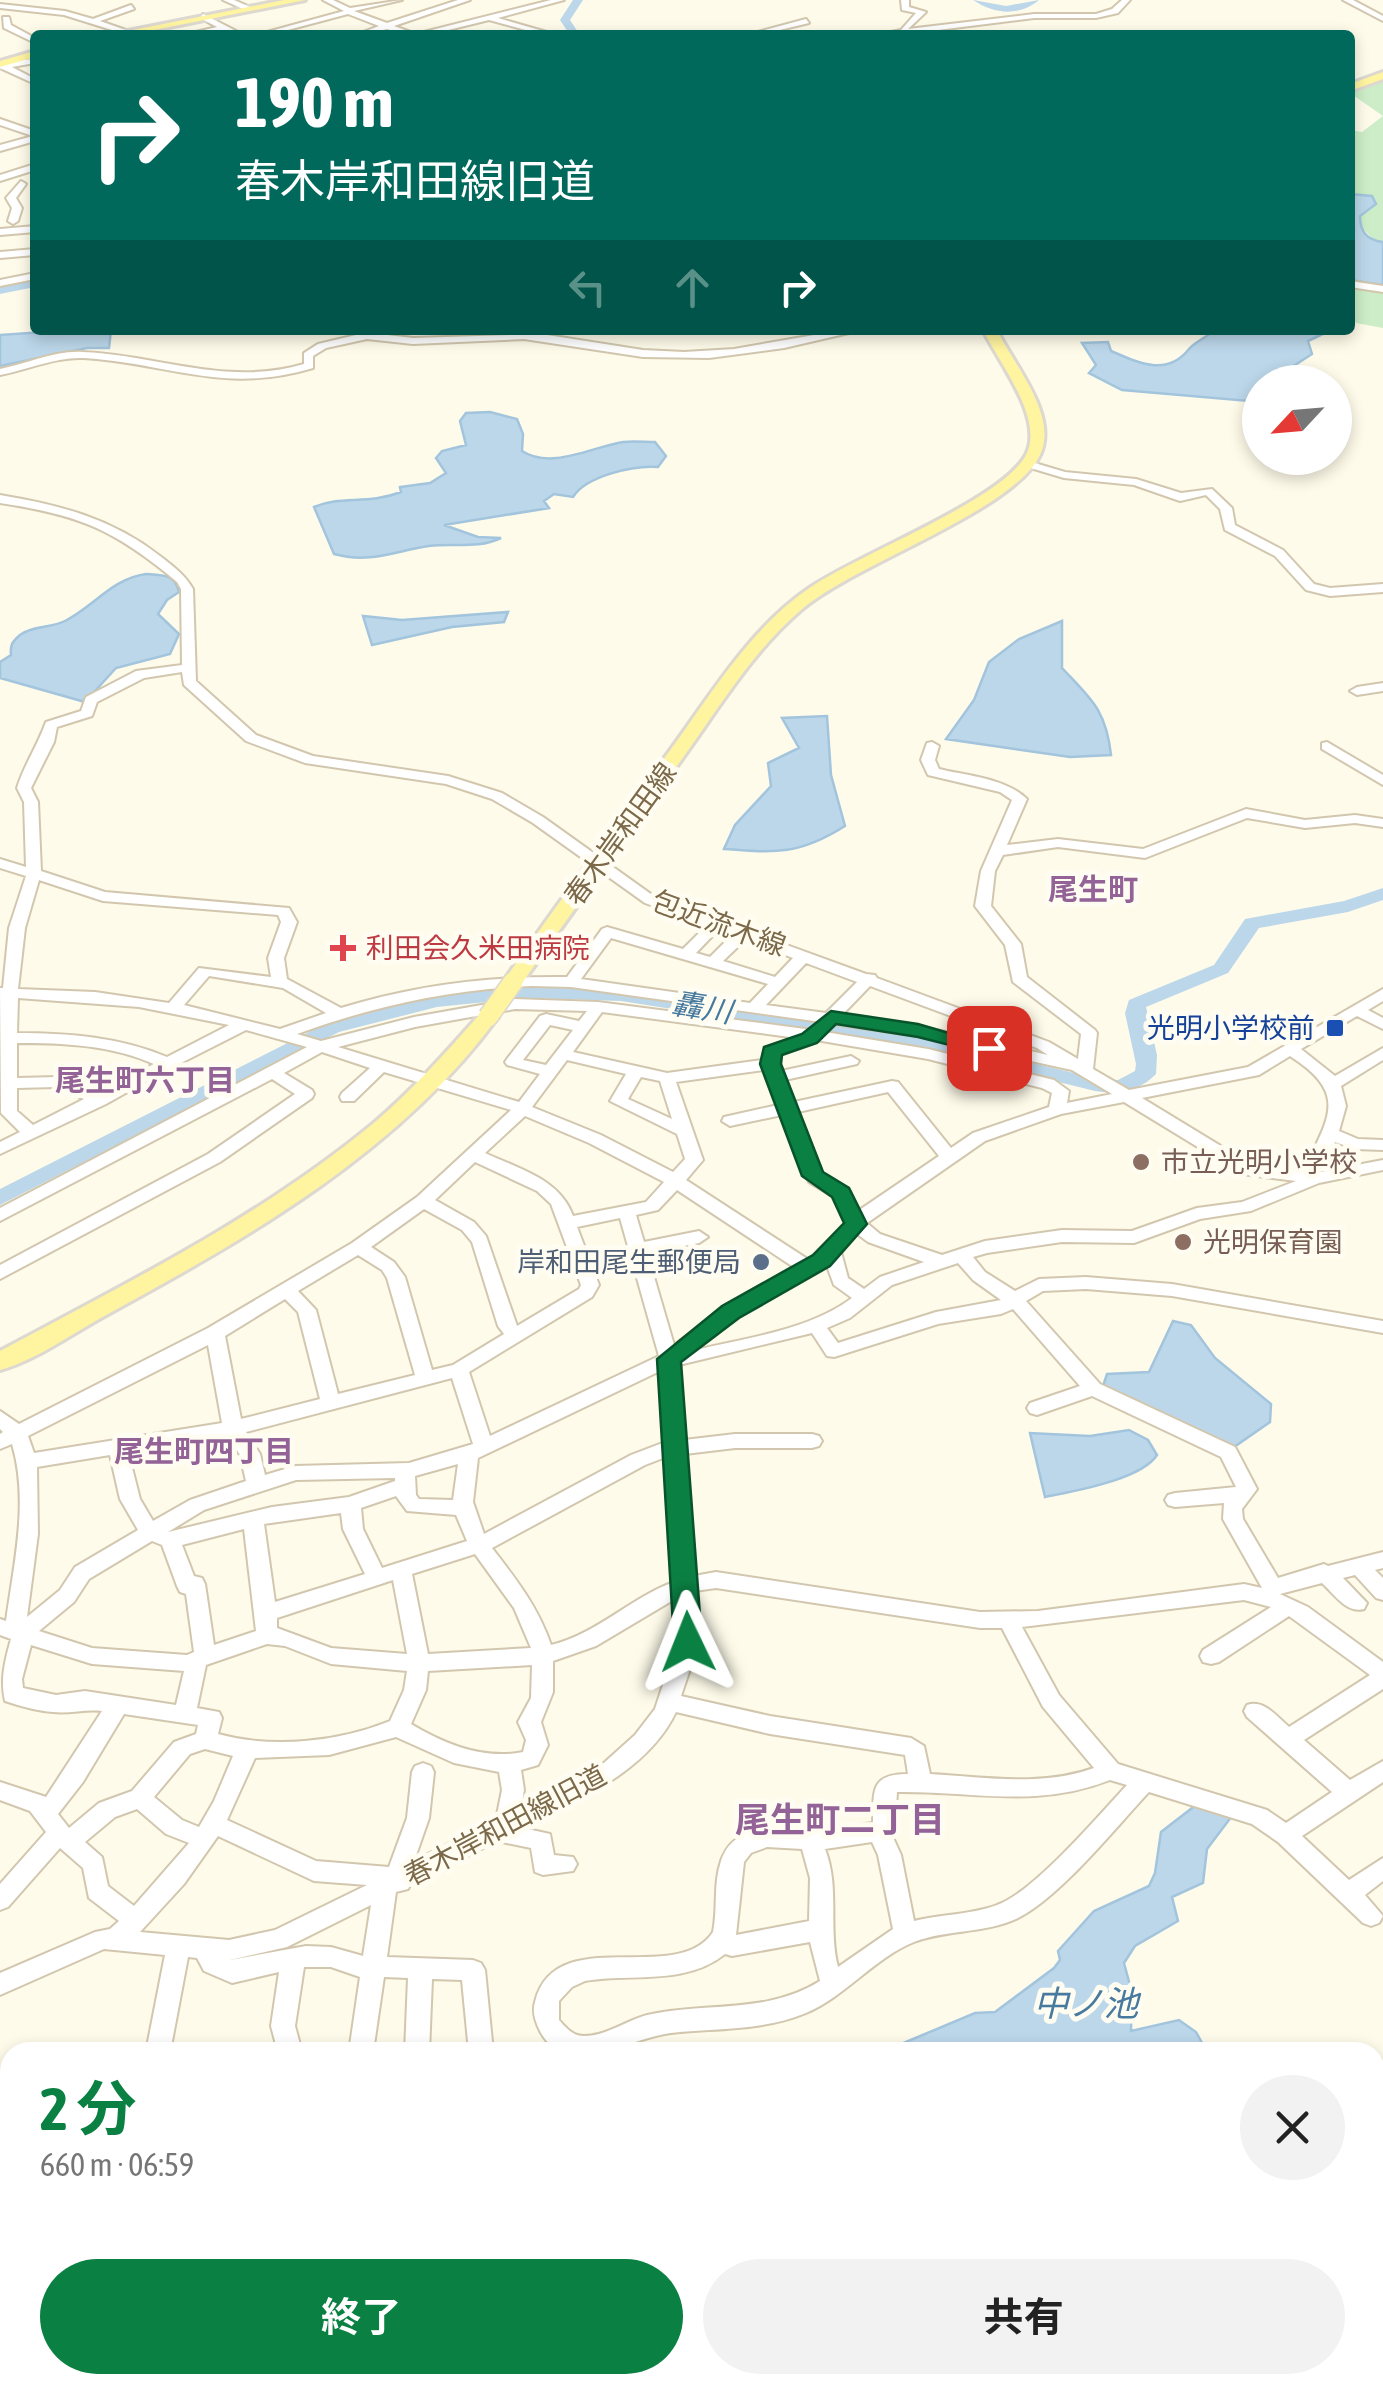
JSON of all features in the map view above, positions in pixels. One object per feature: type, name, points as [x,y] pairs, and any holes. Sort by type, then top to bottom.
[{"type":"main road","points":[[138,30],[288,0]]},
{"type":"main road","points":[[142,30],[208,19],[230,5],[300,0]]},
{"type":"main road","points":[[3,65],[30,60]]},
{"type":"main road","points":[[1355,84],[1383,75]]},
{"type":"main road","points":[[993,335],[1036,419],[1038,442],[1028,464]]},
{"type":"main road","name":"春木岸和田線","points":[[0,1362],[290,1198],[377,1134],[437,1080],[488,1016],[707,712],[778,623],[828,583],[987,495],[1028,464]]},
{"type":"street","points":[[327,0],[394,30]]},
{"type":"street","points":[[281,30],[398,0]]},
{"type":"street","points":[[374,30],[422,10],[465,0]]},
{"type":"street","points":[[448,30],[560,0]]},
{"type":"street","points":[[904,29],[922,12],[905,8],[905,0]]},
{"type":"street","points":[[900,30],[1045,16],[1096,16],[1116,11],[1126,0]]},
{"type":"street","points":[[1346,0],[1383,19]]},
{"type":"street","points":[[378,4],[387,11]]},
{"type":"street","points":[[444,4],[471,12],[479,21]]},
{"type":"street","points":[[230,5],[246,6]]},
{"type":"street","points":[[1359,6],[1383,5]]},
{"type":"street","points":[[0,6],[64,13],[115,30]]},
{"type":"street","points":[[92,22],[128,6],[147,11]]},
{"type":"street","points":[[422,10],[454,29]]},
{"type":"street","points":[[30,38],[7,26],[3,19],[64,13]]},
{"type":"street","points":[[489,18],[533,30]]},
{"type":"street","points":[[208,19],[227,30]]},
{"type":"street","points":[[770,30],[806,21]]},
{"type":"street","points":[[213,30],[242,25]]},
{"type":"street","points":[[290,28],[294,30]]},
{"type":"street","points":[[3,65],[30,79]]},
{"type":"street","points":[[0,122],[30,134]]},
{"type":"street","points":[[0,148],[30,138]]},
{"type":"street","points":[[1,177],[30,168]]},
{"type":"street","points":[[1,177],[30,184]]},
{"type":"street","points":[[13,220],[17,208],[11,198],[21,184]]},
{"type":"street","points":[[17,208],[30,207]]},
{"type":"street","points":[[0,235],[30,236]]},
{"type":"street","points":[[25,267],[21,253],[30,239]]},
{"type":"street","points":[[0,254],[30,252]]},
{"type":"street","points":[[0,283],[30,277]]},
{"type":"street","points":[[1355,285],[1383,289]]},
{"type":"street","points":[[0,294],[30,288]]},
{"type":"street","points":[[0,372],[82,355],[194,374],[279,375],[309,366],[308,355],[315,348],[366,336],[431,342],[486,336],[544,337],[677,355],[752,349],[829,335]]},
{"type":"street","points":[[1028,464],[1064,475],[1136,482],[1180,497],[1208,492],[1226,508],[1229,527],[1278,553],[1310,587],[1330,592],[1383,588]]},
{"type":"street","points":[[0,499],[56,507],[121,530],[182,580],[187,589],[186,668],[141,674],[118,690],[91,700],[88,714],[52,725],[50,742],[28,770],[24,788],[31,802],[34,873],[5,993],[4,1038],[9,1113],[32,1134]]},
{"type":"street","name":"包近流木線","points":[[186,668],[192,686],[251,738],[310,760],[448,780],[496,796],[538,820],[597,866],[650,900],[1043,1045],[1227,1161],[1248,1170],[1312,1178],[1383,1166]]},
{"type":"street","points":[[1357,691],[1383,687]]},
{"type":"street","points":[[290,1037],[336,1012],[412,992],[514,981],[572,982],[918,1031],[1082,1069],[1088,1034],[1020,979],[1013,944],[983,906],[982,895],[1020,799],[1005,790],[933,772],[928,760],[932,746]]},
{"type":"street","points":[[1326,746],[1383,781]]},
{"type":"street","points":[[998,850],[1058,843],[1145,854],[1246,813],[1304,824],[1356,819],[1383,823]]},
{"type":"street","points":[[0,863],[104,896],[284,911],[288,922],[276,958],[278,982]]},
{"type":"street","points":[[686,954],[715,925]]},
{"type":"street","points":[[572,982],[607,932],[777,982]]},
{"type":"street","points":[[713,963],[742,934]]},
{"type":"street","points":[[754,1008],[805,954]]},
{"type":"street","points":[[175,1006],[205,970],[278,982],[336,1012]]},
{"type":"street","points":[[870,978],[813,1035],[772,1052],[773,1071],[814,1176],[841,1193],[856,1224],[883,1243],[940,1260]]},
{"type":"street","points":[[5,993],[98,994],[175,1006],[320,1045],[522,1108],[676,1180],[728,1209],[809,1269]]},
{"type":"street","points":[[160,1536],[350,1504],[405,1478],[476,1452],[669,1359],[730,1312],[809,1269],[832,1252],[856,1224],[947,1154],[996,1130],[1056,1110],[1235,1077],[1290,1050],[1383,994]]},
{"type":"street","points":[[0,1215],[275,1074],[320,1045],[478,1008],[551,1002],[813,1035],[928,1054],[1048,1084],[1061,1092],[1056,1110]]},
{"type":"street","points":[[10,1439],[214,1333],[358,1247],[422,1201],[522,1108],[598,1007]]},
{"type":"street","points":[[1357,1010],[1383,1024]]},
{"type":"street","points":[[550,1071],[514,1062],[546,1019],[582,1028]]},
{"type":"street","points":[[0,1149],[171,1065],[244,1024]]},
{"type":"street","points":[[4,1038],[124,1046],[171,1065]]},
{"type":"street","points":[[838,1039],[872,1091]]},
{"type":"street","points":[[1290,1050],[1319,1066],[1335,1083],[1337,1117],[1312,1178]]},
{"type":"street","points":[[562,1054],[667,1078],[851,1061]]},
{"type":"street","points":[[1335,1083],[1383,1054]]},
{"type":"street","points":[[348,1097],[382,1065]]},
{"type":"street","points":[[636,1070],[618,1101],[684,1130]]},
{"type":"street","points":[[0,1274],[214,1158],[306,1094],[275,1074]]},
{"type":"street","points":[[570,1223],[652,1206],[694,1160],[667,1078]]},
{"type":"street","points":[[8,1083],[58,1082],[100,1100]]},
{"type":"street","points":[[730,1121],[791,1111],[892,1086],[947,1154]]},
{"type":"street","points":[[1329,1134],[1355,1144],[1383,1145]]},
{"type":"street","points":[[28,1461],[233,1428],[459,1370],[586,1293],[590,1285],[559,1201],[543,1188],[474,1154]]},
{"type":"street","points":[[669,1359],[690,1358],[816,1326],[866,1298],[886,1281],[984,1246],[1062,1236],[1134,1236],[1197,1214],[1245,1207],[1360,1159],[1383,1156]]},
{"type":"street","points":[[422,1201],[468,1226],[480,1240],[507,1326],[516,1336]]},
{"type":"street","name":"春木岸和田線旧道","points":[[0,1984],[104,1940],[229,1950],[279,1940],[604,1776],[643,1741],[670,1702],[688,1642],[669,1359],[627,1213]]},
{"type":"street","points":[[638,1249],[699,1237]]},
{"type":"street","points":[[358,1247],[388,1266],[396,1277],[424,1378]]},
{"type":"street","points":[[832,1252],[840,1281],[866,1298]]},
{"type":"street","points":[[962,1256],[980,1276],[1016,1302],[1093,1389],[1228,1452],[1242,1475],[1244,1494],[1232,1507],[1233,1519],[1242,1542],[1277,1596],[1381,1671],[1288,1740]]},
{"type":"street","points":[[816,1326],[834,1351],[936,1318],[988,1311],[1016,1302],[1039,1285],[1086,1283],[1172,1290],[1383,1327]]},
{"type":"street","points":[[286,1290],[307,1310],[331,1403]]},
{"type":"street","points":[[214,1333],[233,1428],[250,1454],[256,1484]]},
{"type":"street","points":[[398,1727],[438,1749],[509,1763],[530,1759],[538,1750],[538,1737],[529,1722],[544,1698],[544,1655],[519,1594],[482,1544],[464,1508],[476,1452],[459,1370]]},
{"type":"street","points":[[1038,1408],[1093,1389]]},
{"type":"street","points":[[0,1418],[10,1439],[28,1461],[26,1540],[5,1680],[13,1695],[56,1704],[85,1700],[212,1718],[204,1740]]},
{"type":"street","points":[[13,1630],[92,1656],[187,1664],[377,1578],[482,1544],[638,1460],[675,1447],[735,1441],[812,1441]]},
{"type":"street","points":[[117,1444],[130,1499],[160,1536],[188,1586],[195,1584],[201,1658],[186,1714]]},
{"type":"street","points":[[13,1630],[67,1596],[82,1573],[160,1536],[198,1505],[294,1473],[405,1478]]},
{"type":"street","points":[[405,1478],[414,1506],[464,1508]]},
{"type":"street","points":[[1175,1500],[1244,1494]]},
{"type":"street","points":[[350,1504],[353,1529],[377,1578]]},
{"type":"street","points":[[253,1520],[267,1625]]},
{"type":"street","points":[[1211,1656],[1277,1596],[1324,1572],[1383,1560]]},
{"type":"street","points":[[1360,1566],[1383,1592]]},
{"type":"street","points":[[58,1829],[140,1798],[182,1748],[204,1740],[246,1751],[372,1737],[398,1727],[418,1689],[421,1662],[400,1572]]},
{"type":"street","points":[[1324,1572],[1356,1603]]},
{"type":"street","points":[[267,1625],[330,1656],[421,1662],[544,1655],[591,1641],[686,1584],[716,1580],[980,1620],[1244,1592],[1277,1596]]},
{"type":"street","points":[[1008,1620],[1051,1701],[1110,1772]]},
{"type":"street","points":[[670,1702],[770,1725],[911,1747],[920,1782]]},
{"type":"street","points":[[0,1900],[58,1829],[74,1770],[118,1705]]},
{"type":"street","points":[[1255,1711],[1348,1793]]},
{"type":"street","points":[[114,1940],[182,1874],[236,1784],[246,1751]]},
{"type":"street","points":[[509,1763],[513,1790],[502,1830],[542,1840],[542,1865],[566,1864]]},
{"type":"street","points":[[1286,1835],[1383,1770]]},
{"type":"street","points":[[362,2042],[374,1964],[394,1883],[418,1818],[422,1772]]},
{"type":"street","points":[[879,1833],[884,1824],[885,1789],[893,1783],[1029,1791],[1066,1786],[1110,1772],[1259,1817],[1286,1835],[1372,1916]]},
{"type":"street","points":[[602,2042],[654,2024],[733,2021],[770,2014],[799,2004],[907,1934],[948,1921],[1010,1912],[1145,1782]]},
{"type":"street","points":[[0,1790],[38,1804],[94,1864],[97,1891],[136,1921]]},
{"type":"street","points":[[140,1798],[174,1827],[209,1832],[314,1872],[394,1883]]},
{"type":"street","points":[[561,2042],[546,2019],[546,2003],[563,1981],[618,1966],[681,1967],[695,1963],[722,1941],[729,1924],[728,1872],[735,1854],[760,1839],[810,1840],[864,1831],[879,1833],[886,1842],[895,1904],[907,1934]]},
{"type":"street","points":[[810,1840],[825,1890],[818,1930],[824,1966],[833,1984]]},
{"type":"street","points":[[1346,1895],[1383,1868]]},
{"type":"street","points":[[722,1941],[732,1946],[818,1930]]},
{"type":"street","points":[[160,2042],[178,1947]]},
{"type":"street","points":[[205,1950],[212,1964],[232,1972],[292,1958],[331,1957],[357,1966],[473,1970],[480,2042]]},
{"type":"street","points":[[287,2042],[283,2026],[292,1958]]},
{"type":"street","points":[[418,2042],[421,1967]]},
{"type":"green space","points":[[1383,80],[1383,116],[1355,96],[1355,91]]},
{"type":"green space","points":[[1383,116],[1383,249],[1360,226],[1359,216],[1376,203],[1367,195],[1355,194],[1355,131],[1362,132]]},
{"type":"green space","points":[[1355,282],[1383,287],[1383,328],[1356,323]]},
{"type":"water","points":[[1355,194],[1372,196],[1376,204],[1360,216],[1360,221],[1368,237],[1383,242],[1383,285],[1355,281]]},
{"type":"water","points":[[0,335],[110,335],[109,348],[87,348],[0,366]]},
{"type":"water","points":[[1207,335],[1321,335],[1308,341],[1312,354],[1295,365],[1242,365],[1242,400],[1122,390],[1089,373],[1096,365],[1082,343],[1108,342],[1111,351],[1152,365],[1180,358]]},
{"type":"water","points":[[490,412],[517,419],[523,434],[522,451],[533,456],[559,458],[623,442],[655,442],[666,456],[658,467],[624,470],[599,478],[573,497],[554,494],[544,501],[549,508],[444,525],[478,537],[501,538],[492,541],[429,546],[371,557],[334,554],[314,507],[334,501],[389,496],[401,492],[400,487],[430,483],[446,473],[436,458],[442,451],[466,445],[460,421],[466,413]]},
{"type":"water","points":[[146,574],[171,579],[179,592],[167,600],[158,614],[179,634],[170,654],[116,668],[85,702],[0,678],[0,662],[11,655],[12,644],[20,635],[65,621],[123,581]]},
{"type":"water","points":[[508,612],[504,622],[452,627],[372,645],[363,616],[402,620]]},
{"type":"water","points":[[1062,621],[1062,668],[1096,707],[1111,755],[1070,757],[946,739],[974,700],[989,662],[1019,639]]},
{"type":"water","points":[[827,716],[831,775],[845,826],[787,850],[724,849],[735,825],[771,786],[768,763],[799,748],[782,718]]},
{"type":"water","points":[[1173,1321],[1191,1325],[1215,1358],[1271,1404],[1270,1422],[1234,1447],[1103,1386],[1107,1374],[1149,1372]]},
{"type":"water","points":[[1129,1430],[1148,1440],[1157,1455],[1149,1464],[1122,1478],[1045,1497],[1030,1433],[1090,1436]]},
{"type":"water","name":"中ノ池","points":[[1196,1805],[1232,1816],[1207,1849],[1203,1883],[1172,1897],[1178,1921],[1135,1946],[1124,1963],[1132,1993],[1131,2031],[1179,2020],[1196,2032],[1202,2042],[906,2042],[975,2013],[995,2012],[1054,1968],[1060,1960],[1058,1951],[1094,1911],[1149,1886],[1155,1873],[1161,1832]]},
{"type":"waterway","points":[[572,30],[565,20],[578,0]]},
{"type":"waterway","points":[[978,0],[1006,9],[1021,8],[1034,0]]},
{"type":"waterway","points":[[0,290],[30,284]]},
{"type":"waterway","name":"轟川","points":[[0,1198],[332,1028],[437,1001],[524,992],[621,995],[920,1042],[1095,1085],[1120,1086],[1145,1074],[1147,1064],[1136,1022],[1136,1004],[1221,969],[1252,923],[1348,906],[1383,894]]},
{"type":"place","name":"利田会久米田病院","points":[[343,948]]},
{"type":"place","name":"光明小学校前","points":[[1335,1028]]},
{"type":"place","name":"市立光明小学校","points":[[1141,1162]]},
{"type":"place","name":"光明保育園","points":[[1183,1242]]},
{"type":"place","name":"岸和田尾生郵便局","points":[[761,1262]]},
{"type":"district","name":"尾生町","points":[[1093,890]]},
{"type":"district","name":"尾生町六丁目","points":[[145,1081]]},
{"type":"district","name":"尾生町四丁目","points":[[204,1452]]},
{"type":"district","name":"尾生町二丁目","points":[[840,1820]]},
{"type":"route","points":[[688,1642],[669,1359],[730,1312],[822,1261],[856,1224],[841,1193],[814,1176],[770,1064],[772,1052],[809,1038],[831,1018],[918,1031],[989,1048]]}]
